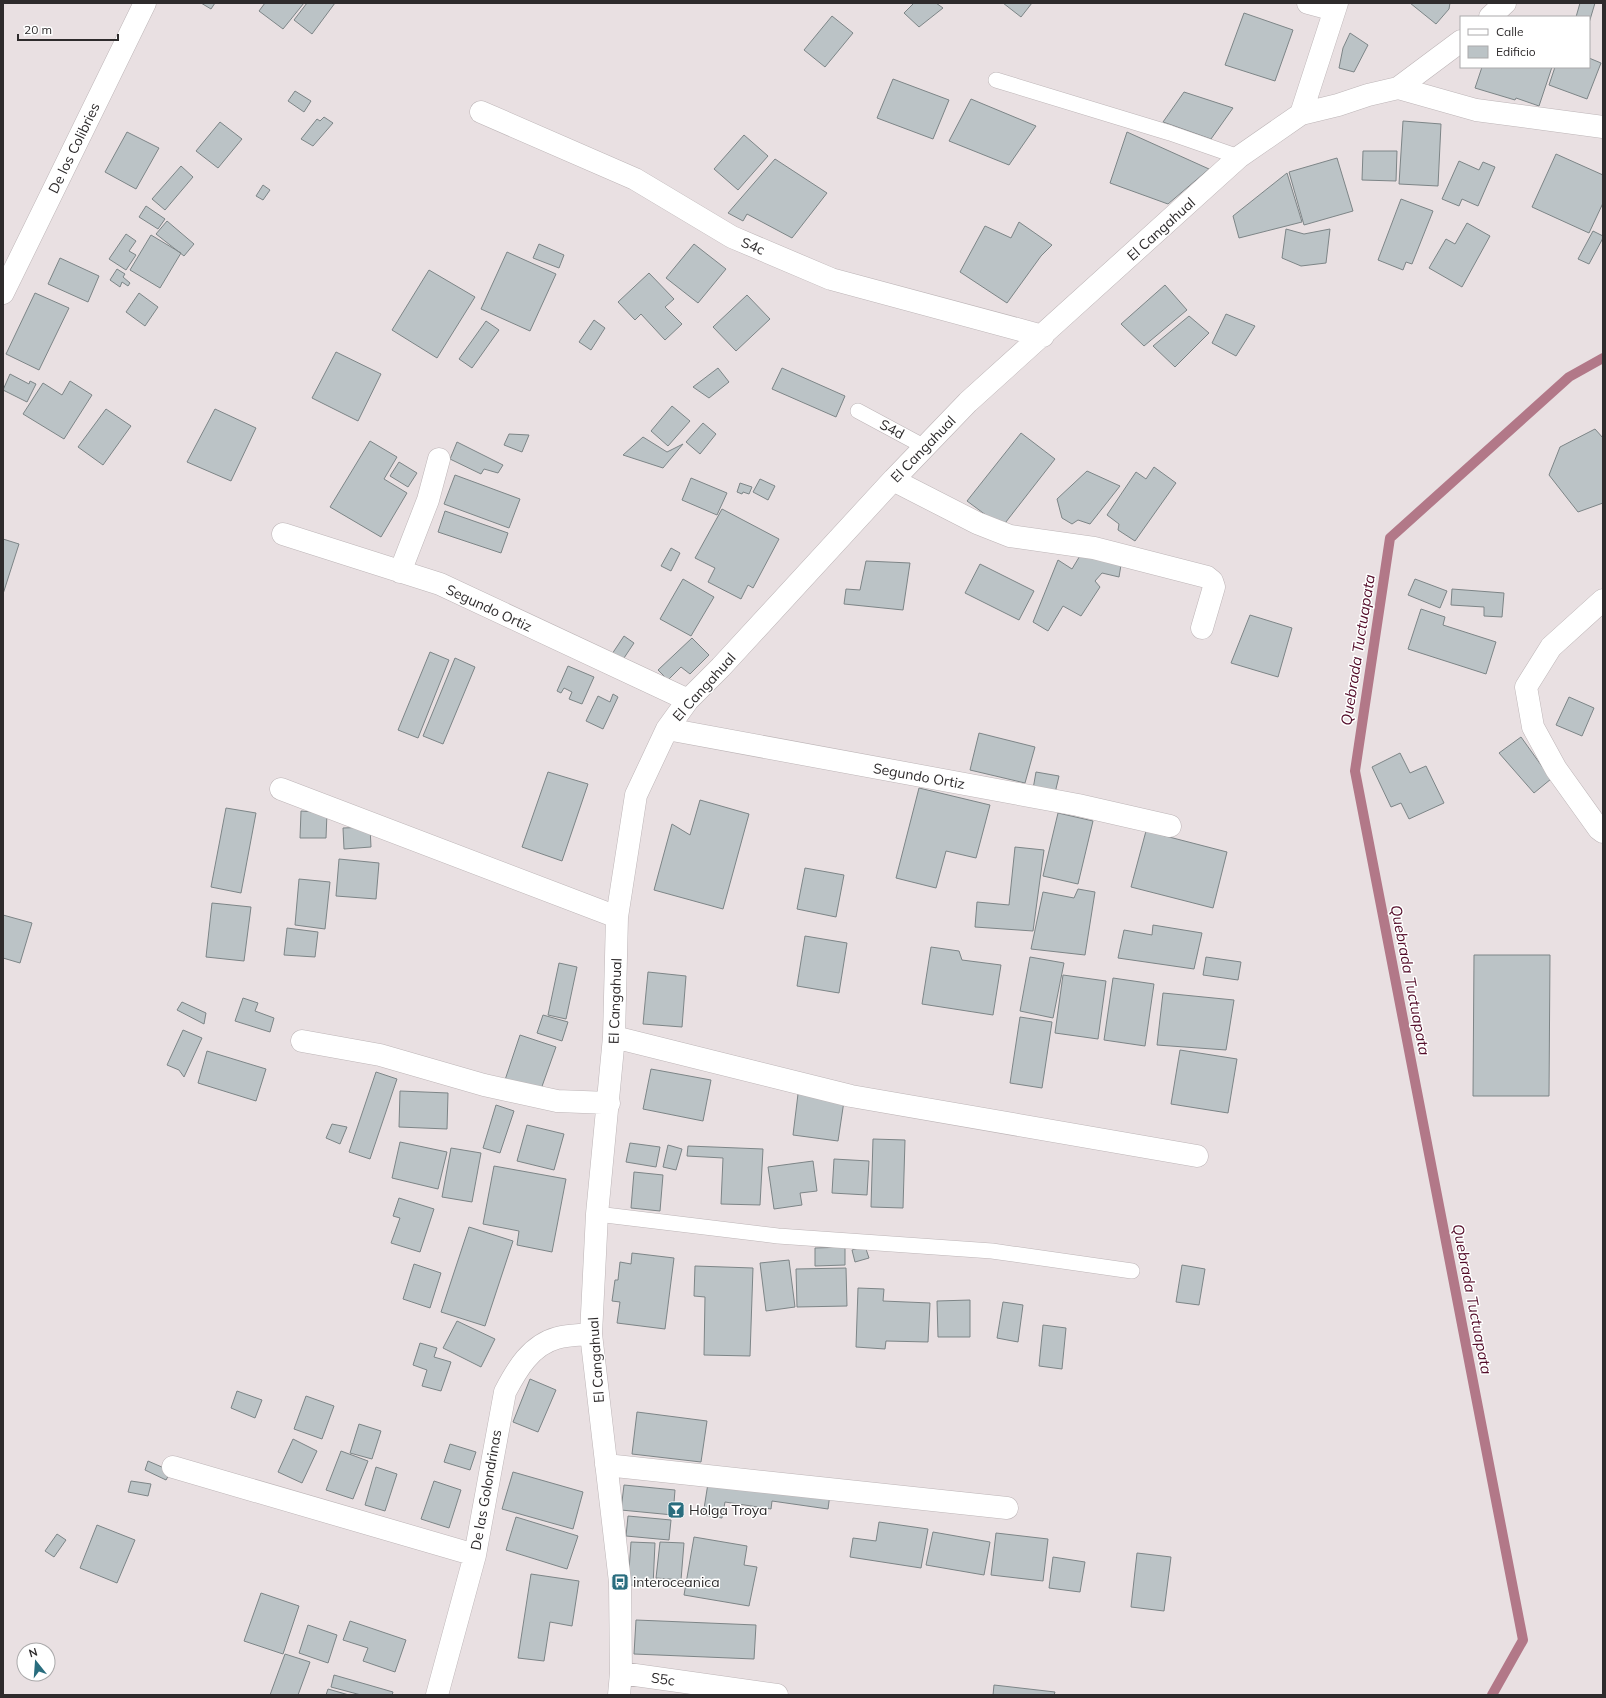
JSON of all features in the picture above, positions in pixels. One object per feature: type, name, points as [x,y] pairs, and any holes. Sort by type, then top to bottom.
[{"type":"street","name":"De los Colibries","points":[[3,293],[145,3]]},
{"type":"street","points":[[1301,114],[1336,7],[1308,3]]},
{"type":"street","points":[[1491,16],[1505,3]]},
{"type":"street","name":"El Cangahual","points":[[619,1695],[621,1673],[620,1582],[591,1334],[597,1214],[609,1103],[614,1037],[617,918],[636,795],[667,729],[688,700],[721,667],[893,480],[968,402],[1240,157],[1301,114],[1398,88],[1460,42]]},
{"type":"street","points":[[1398,88],[1476,110],[1603,127]]},
{"type":"street","name":"S4c","points":[[481,112],[635,179],[732,237],[831,280],[1043,336]]},
{"type":"street","points":[[400,572],[428,500],[439,459]]},
{"type":"street","points":[[893,480],[977,522],[1010,536],[1094,548],[1207,577],[1212,581],[1214,587],[1202,628]]},
{"type":"street","name":"Segundo Ortiz","points":[[283,534],[440,584],[688,700]]},
{"type":"street","points":[[1603,600],[1551,647],[1526,687],[1533,727],[1556,769],[1603,832]]},
{"type":"street","name":"Segundo Ortiz","points":[[667,729],[1078,805],[1170,826]]},
{"type":"street","points":[[281,789],[617,918]]},
{"type":"street","points":[[614,1037],[851,1096],[1197,1156]]},
{"type":"street","points":[[302,1041],[380,1055],[484,1085],[557,1101],[609,1103]]},
{"type":"street","name":"De las Golondrinas","points":[[437,1695],[475,1555],[505,1392],[517,1369],[533,1351],[556,1338],[591,1334]]},
{"type":"street","points":[[606,1465],[1007,1508]]},
{"type":"street","points":[[173,1467],[475,1555]]},
{"type":"street","name":"S5c","points":[[621,1673],[777,1695]]},
{"type":"lane","points":[[996,80],[1170,133],[1240,157]]},
{"type":"lane","name":"S4d","points":[[858,412],[925,447]]},
{"type":"lane","points":[[597,1214],[778,1236],[992,1251],[1132,1272]]},
{"type":"building","points":[[201,3],[215,3],[211,9]]},
{"type":"building","points":[[265,3],[304,3],[283,29],[259,11]]},
{"type":"building","points":[[307,3],[335,3],[312,34],[294,20]]},
{"type":"building","points":[[914,3],[936,3],[943,8],[919,27],[904,13]]},
{"type":"building","points":[[1003,3],[1032,3],[1021,17]]},
{"type":"building","points":[[1410,3],[1450,3],[1449,9],[1436,24]]},
{"type":"building","points":[[1580,3],[1595,3],[1590,20],[1590,16],[1576,16]]},
{"type":"building","points":[[1244,13],[1293,30],[1275,81],[1225,65]]},
{"type":"building","points":[[832,16],[853,33],[825,67],[804,50]]},
{"type":"building","points":[[1350,33],[1368,45],[1354,72],[1339,68],[1343,48]]},
{"type":"building","points":[[1590,58],[1601,63],[1587,99],[1549,85],[1555,68],[1590,68]]},
{"type":"building","points":[[1482,68],[1552,68],[1539,106],[1516,98],[1515,100],[1475,88]]},
{"type":"building","points":[[893,79],[949,100],[933,139],[877,118]]},
{"type":"building","points":[[295,91],[311,101],[304,112],[288,101]]},
{"type":"building","points":[[1184,92],[1233,108],[1211,139],[1163,122]]},
{"type":"building","points":[[971,99],[1036,126],[1009,165],[949,141]]},
{"type":"building","points":[[324,117],[333,123],[313,146],[301,139],[317,119],[320,121]]},
{"type":"building","points":[[1403,121],[1441,124],[1438,186],[1399,184]]},
{"type":"building","points":[[220,122],[242,139],[218,168],[196,151]]},
{"type":"building","points":[[127,132],[159,148],[136,189],[105,172]]},
{"type":"building","points":[[1127,132],[1209,169],[1168,204],[1110,183]]},
{"type":"building","points":[[744,135],[768,156],[738,190],[714,169]]},
{"type":"building","points":[[1363,151],[1397,151],[1396,181],[1362,180]]},
{"type":"building","points":[[1556,154],[1603,175],[1603,203],[1589,233],[1532,207]]},
{"type":"building","points":[[1337,158],[1353,211],[1304,225],[1289,172]]},
{"type":"building","points":[[775,159],[827,193],[792,238],[747,214],[743,221],[728,213]]},
{"type":"building","points":[[1459,161],[1479,170],[1483,162],[1495,167],[1478,206],[1462,199],[1459,206],[1442,199]]},
{"type":"building","points":[[181,166],[193,177],[165,210],[152,199]]},
{"type":"building","points":[[1287,173],[1302,222],[1239,238],[1233,216]]},
{"type":"building","points":[[263,185],[270,190],[263,200],[256,196]]},
{"type":"building","points":[[1401,199],[1433,211],[1412,264],[1406,262],[1403,270],[1378,260]]},
{"type":"building","points":[[146,206],[165,219],[158,229],[139,217]]},
{"type":"building","points":[[167,221],[194,244],[184,256],[156,234]]},
{"type":"building","points":[[1019,222],[1052,245],[1041,256],[1007,303],[960,272],[985,226],[1011,238]]},
{"type":"building","points":[[1467,223],[1490,236],[1462,287],[1429,268],[1446,239],[1455,244]]},
{"type":"building","points":[[1286,229],[1304,234],[1330,229],[1326,263],[1301,266],[1282,258]]},
{"type":"building","points":[[1593,231],[1603,236],[1603,238],[1589,264],[1578,259]]},
{"type":"building","points":[[126,234],[136,241],[129,251],[136,255],[126,270],[109,259]]},
{"type":"building","points":[[151,235],[181,253],[160,288],[130,270]]},
{"type":"building","points":[[539,244],[564,255],[559,268],[533,258]]},
{"type":"building","points":[[694,244],[726,269],[698,303],[666,278]]},
{"type":"building","points":[[507,252],[556,274],[530,331],[481,309]]},
{"type":"building","points":[[60,258],[99,276],[88,302],[48,284]]},
{"type":"building","points":[[117,269],[125,274],[123,277],[130,283],[128,286],[122,282],[120,287],[110,280]]},
{"type":"building","points":[[429,270],[475,297],[437,358],[392,330]]},
{"type":"building","points":[[649,273],[674,299],[665,307],[682,324],[665,340],[641,314],[635,320],[618,302]]},
{"type":"building","points":[[1165,285],[1187,310],[1144,346],[1121,324]]},
{"type":"building","points":[[35,293],[69,308],[39,370],[6,354]]},
{"type":"building","points":[[139,293],[158,307],[145,326],[126,312]]},
{"type":"building","points":[[747,295],[770,319],[736,351],[713,327]]},
{"type":"building","points":[[1226,314],[1255,326],[1236,356],[1212,343]]},
{"type":"building","points":[[1189,316],[1209,333],[1175,367],[1153,346]]},
{"type":"building","points":[[594,320],[605,328],[591,350],[579,342]]},
{"type":"building","points":[[486,321],[499,330],[472,368],[459,359]]},
{"type":"building","points":[[336,352],[381,374],[358,421],[312,398]]},
{"type":"building","points":[[718,368],[729,382],[709,398],[693,387]]},
{"type":"building","points":[[782,368],[845,396],[836,417],[772,389]]},
{"type":"building","points":[[10,374],[29,384],[30,381],[36,384],[27,402],[3,390]]},
{"type":"building","points":[[70,381],[92,395],[64,439],[23,414],[43,383],[62,395]]},
{"type":"building","points":[[672,406],[690,421],[668,446],[651,431]]},
{"type":"building","points":[[106,409],[131,426],[103,465],[78,447]]},
{"type":"building","points":[[215,409],[256,428],[231,481],[187,462]]},
{"type":"building","points":[[703,423],[716,434],[700,454],[686,442]]},
{"type":"building","points":[[1595,429],[1603,438],[1603,503],[1578,512],[1549,475],[1560,447]]},
{"type":"building","points":[[1021,433],[1055,459],[1002,527],[967,501]]},
{"type":"building","points":[[509,434],[529,435],[522,452],[504,445]]},
{"type":"building","points":[[643,437],[667,452],[683,444],[663,468],[623,455]]},
{"type":"building","points":[[370,441],[397,457],[384,479],[407,493],[381,537],[330,507]]},
{"type":"building","points":[[457,442],[503,465],[498,473],[484,469],[481,474],[450,459]]},
{"type":"building","points":[[399,462],[417,473],[408,487],[390,476]]},
{"type":"building","points":[[1154,467],[1176,483],[1135,541],[1118,530],[1119,524],[1107,515],[1136,472],[1146,479]]},
{"type":"building","points":[[1087,471],[1120,486],[1090,524],[1078,520],[1072,524],[1062,518],[1057,499]]},
{"type":"building","points":[[455,475],[520,499],[509,528],[444,504]]},
{"type":"building","points":[[691,478],[727,493],[717,515],[682,500]]},
{"type":"building","points":[[760,479],[775,486],[768,500],[753,492]]},
{"type":"building","points":[[740,483],[752,487],[749,494],[737,492]]},
{"type":"building","points":[[722,509],[779,539],[753,588],[748,585],[741,599],[708,582],[715,568],[695,558]]},
{"type":"building","points":[[445,511],[508,533],[501,553],[438,532]]},
{"type":"building","points":[[3,539],[19,544],[3,594]]},
{"type":"building","points":[[671,548],[680,553],[671,571],[661,566]]},
{"type":"building","points":[[1081,554],[1122,559],[1119,577],[1102,573],[1095,581],[1100,587],[1081,616],[1063,606],[1048,631],[1033,622],[1058,560],[1072,569]]},
{"type":"building","points":[[866,561],[910,563],[903,610],[844,604],[846,589],[860,590]]},
{"type":"building","points":[[980,564],[1034,591],[1019,620],[965,593]]},
{"type":"building","points":[[683,579],[714,597],[691,636],[660,619]]},
{"type":"building","points":[[1415,579],[1447,591],[1440,608],[1408,595]]},
{"type":"building","points":[[1452,589],[1504,593],[1502,617],[1484,616],[1484,607],[1451,605]]},
{"type":"building","points":[[1421,609],[1445,617],[1443,625],[1496,642],[1486,674],[1408,649]]},
{"type":"building","points":[[1250,615],[1292,628],[1278,677],[1231,663]]},
{"type":"building","points":[[624,636],[634,643],[622,661],[612,654]]},
{"type":"building","points":[[692,638],[709,655],[690,674],[681,667],[668,680],[658,670]]},
{"type":"building","points":[[430,652],[449,660],[418,738],[398,730]]},
{"type":"building","points":[[455,658],[475,667],[443,744],[423,736]]},
{"type":"building","points":[[568,666],[594,677],[582,704],[569,699],[572,692],[564,688],[561,693],[557,691]]},
{"type":"building","points":[[613,694],[618,697],[603,729],[586,721],[598,696],[610,702]]},
{"type":"building","points":[[1569,697],[1594,708],[1582,736],[1556,725]]},
{"type":"building","points":[[979,733],[1035,747],[1025,783],[970,770]]},
{"type":"building","points":[[1521,737],[1551,779],[1534,793],[1499,753]]},
{"type":"building","points":[[1400,753],[1410,773],[1426,766],[1444,803],[1409,819],[1401,803],[1391,807],[1372,767]]},
{"type":"building","points":[[548,772],[588,784],[562,861],[522,847]]},
{"type":"building","points":[[1036,772],[1059,776],[1055,793],[1033,789]]},
{"type":"building","points":[[919,788],[990,805],[976,858],[946,851],[936,888],[896,878]]},
{"type":"building","points":[[700,800],[749,814],[723,909],[654,890],[672,824],[690,835]]},
{"type":"building","points":[[226,808],[256,813],[241,893],[211,887]]},
{"type":"building","points":[[301,811],[327,813],[326,838],[300,838]]},
{"type":"building","points":[[1058,813],[1093,821],[1078,884],[1043,876]]},
{"type":"building","points":[[370,827],[371,847],[344,849],[343,828]]},
{"type":"building","points":[[1146,831],[1227,852],[1213,908],[1131,887]]},
{"type":"building","points":[[1015,847],[1044,850],[1033,931],[975,927],[977,902],[1009,905]]},
{"type":"building","points":[[339,859],[379,863],[376,899],[336,896]]},
{"type":"building","points":[[805,868],[844,875],[836,917],[797,909]]},
{"type":"building","points":[[299,879],[330,882],[325,929],[295,925]]},
{"type":"building","points":[[1078,889],[1095,892],[1085,955],[1031,949],[1043,892],[1074,898]]},
{"type":"building","points":[[212,903],[251,907],[244,961],[206,957]]},
{"type":"building","points":[[3,915],[32,923],[20,963],[3,958]]},
{"type":"building","points":[[1153,925],[1202,933],[1194,969],[1118,958],[1124,930],[1152,935]]},
{"type":"building","points":[[287,928],[318,932],[315,957],[284,955]]},
{"type":"building","points":[[805,936],[847,943],[839,993],[797,986]]},
{"type":"building","points":[[931,947],[959,951],[962,960],[1001,965],[993,1015],[922,1004]]},
{"type":"building","points":[[1474,955],[1550,955],[1549,1096],[1473,1096]]},
{"type":"building","points":[[1030,957],[1064,963],[1053,1018],[1020,1011]]},
{"type":"building","points":[[1206,957],[1241,962],[1238,980],[1203,975]]},
{"type":"building","points":[[559,963],[577,967],[566,1019],[548,1015]]},
{"type":"building","points":[[648,972],[686,976],[682,1027],[643,1024]]},
{"type":"building","points":[[1063,975],[1106,981],[1098,1039],[1055,1033]]},
{"type":"building","points":[[1113,978],[1154,984],[1145,1046],[1104,1040]]},
{"type":"building","points":[[1163,993],[1234,1000],[1226,1050],[1157,1045]]},
{"type":"building","points":[[243,998],[258,1003],[255,1011],[274,1018],[270,1032],[235,1021]]},
{"type":"building","points":[[182,1002],[206,1013],[204,1024],[177,1010]]},
{"type":"building","points":[[543,1015],[568,1022],[562,1041],[537,1033]]},
{"type":"building","points":[[1020,1017],[1052,1022],[1042,1088],[1010,1083]]},
{"type":"building","points":[[183,1030],[202,1038],[184,1077],[179,1070],[167,1065]]},
{"type":"building","points":[[520,1035],[556,1047],[540,1092],[505,1080]]},
{"type":"building","points":[[1180,1050],[1237,1059],[1228,1113],[1171,1104]]},
{"type":"building","points":[[207,1051],[266,1069],[256,1101],[198,1083]]},
{"type":"building","points":[[651,1069],[711,1080],[703,1121],[643,1109]]},
{"type":"building","points":[[376,1072],[397,1079],[370,1159],[349,1152]]},
{"type":"building","points":[[400,1091],[448,1093],[447,1129],[399,1127]]},
{"type":"building","points":[[798,1094],[844,1101],[838,1141],[793,1135]]},
{"type":"building","points":[[496,1105],[514,1111],[500,1153],[483,1148]]},
{"type":"building","points":[[332,1124],[347,1127],[340,1144],[326,1138]]},
{"type":"building","points":[[527,1125],[564,1134],[554,1170],[517,1161]]},
{"type":"building","points":[[873,1139],[905,1140],[903,1208],[871,1207]]},
{"type":"building","points":[[400,1142],[447,1152],[438,1189],[392,1178]]},
{"type":"building","points":[[630,1143],[660,1147],[656,1167],[626,1162]]},
{"type":"building","points":[[668,1145],[682,1149],[676,1170],[663,1167]]},
{"type":"building","points":[[688,1146],[763,1149],[760,1205],[721,1204],[723,1158],[687,1156]]},
{"type":"building","points":[[451,1148],[481,1153],[472,1202],[442,1197]]},
{"type":"building","points":[[834,1159],[869,1161],[867,1195],[832,1193]]},
{"type":"building","points":[[813,1161],[817,1191],[800,1193],[802,1205],[774,1209],[768,1167]]},
{"type":"building","points":[[494,1166],[566,1179],[552,1252],[517,1245],[519,1231],[483,1224]]},
{"type":"building","points":[[634,1172],[663,1175],[660,1211],[631,1208]]},
{"type":"building","points":[[399,1198],[434,1209],[420,1252],[391,1243],[400,1218],[393,1216]]},
{"type":"building","points":[[469,1227],[513,1241],[485,1326],[441,1312]]},
{"type":"building","points":[[865,1246],[869,1258],[855,1262],[852,1250]]},
{"type":"building","points":[[845,1247],[845,1265],[815,1266],[815,1248]]},
{"type":"building","points":[[632,1253],[674,1258],[665,1329],[617,1323],[620,1302],[612,1301],[615,1280],[618,1280],[620,1262],[631,1264]]},
{"type":"building","points":[[789,1260],[795,1307],[766,1311],[760,1263]]},
{"type":"building","points":[[414,1264],[441,1273],[430,1308],[403,1299]]},
{"type":"building","points":[[1182,1265],[1205,1269],[1199,1305],[1176,1302]]},
{"type":"building","points":[[695,1266],[753,1268],[750,1356],[704,1355],[705,1297],[694,1296]]},
{"type":"building","points":[[846,1268],[847,1306],[797,1307],[796,1269]]},
{"type":"building","points":[[858,1288],[884,1289],[883,1301],[930,1303],[928,1342],[886,1341],[885,1349],[856,1347]]},
{"type":"building","points":[[970,1300],[970,1337],[938,1337],[937,1301]]},
{"type":"building","points":[[1003,1302],[1023,1305],[1018,1342],[997,1338]]},
{"type":"building","points":[[457,1321],[495,1339],[481,1367],[443,1348]]},
{"type":"building","points":[[1043,1325],[1066,1328],[1062,1369],[1039,1366]]},
{"type":"building","points":[[420,1343],[437,1348],[434,1357],[451,1362],[441,1391],[422,1386],[427,1370],[413,1365]]},
{"type":"building","points":[[530,1379],[556,1390],[538,1432],[513,1422]]},
{"type":"building","points":[[237,1391],[262,1400],[255,1418],[231,1408]]},
{"type":"building","points":[[306,1396],[334,1406],[322,1439],[294,1429]]},
{"type":"building","points":[[637,1412],[707,1421],[701,1462],[632,1454]]},
{"type":"building","points":[[359,1424],[381,1431],[372,1459],[350,1453]]},
{"type":"building","points":[[293,1439],[317,1451],[302,1483],[278,1472]]},
{"type":"building","points":[[450,1444],[476,1452],[470,1470],[444,1462]]},
{"type":"building","points":[[341,1451],[368,1461],[353,1499],[326,1490]]},
{"type":"building","points":[[148,1461],[171,1471],[166,1480],[145,1470]]},
{"type":"building","points":[[376,1467],[397,1474],[385,1511],[365,1505]]},
{"type":"building","points":[[513,1472],[583,1492],[573,1529],[502,1509]]},
{"type":"building","points":[[709,1477],[830,1494],[828,1509],[772,1501],[771,1509],[725,1502],[722,1518],[703,1515]]},
{"type":"building","points":[[131,1481],[151,1484],[148,1496],[128,1492]]},
{"type":"building","points":[[434,1481],[461,1490],[449,1528],[421,1519]]},
{"type":"building","points":[[624,1485],[675,1490],[673,1515],[621,1510]]},
{"type":"building","points":[[628,1516],[671,1520],[669,1540],[626,1536]]},
{"type":"building","points":[[516,1517],[578,1536],[567,1569],[506,1550]]},
{"type":"building","points":[[879,1522],[928,1529],[921,1568],[850,1557],[853,1538],[876,1541]]},
{"type":"building","points":[[97,1525],[135,1540],[117,1583],[80,1568]]},
{"type":"building","points":[[933,1532],[990,1542],[984,1575],[926,1565]]},
{"type":"building","points":[[996,1533],[1048,1539],[1043,1581],[991,1575]]},
{"type":"building","points":[[57,1534],[66,1540],[54,1557],[45,1551]]},
{"type":"building","points":[[694,1537],[747,1546],[744,1565],[757,1567],[749,1606],[684,1595]]},
{"type":"building","points":[[631,1542],[655,1543],[653,1586],[628,1585]]},
{"type":"building","points":[[660,1542],[684,1543],[681,1580],[656,1578]]},
{"type":"building","points":[[1137,1553],[1171,1557],[1164,1611],[1131,1607]]},
{"type":"building","points":[[1053,1557],[1085,1562],[1080,1592],[1049,1588]]},
{"type":"building","points":[[531,1574],[579,1581],[572,1626],[550,1622],[544,1661],[518,1658]]},
{"type":"building","points":[[261,1593],[299,1606],[283,1654],[244,1641]]},
{"type":"building","points":[[636,1620],[756,1625],[754,1659],[634,1654]]},
{"type":"building","points":[[350,1621],[406,1640],[395,1672],[363,1661],[368,1648],[343,1640]]},
{"type":"building","points":[[308,1625],[337,1635],[328,1663],[299,1653]]},
{"type":"building","points":[[285,1654],[310,1662],[298,1695],[270,1695]]},
{"type":"building","points":[[334,1675],[393,1692],[392,1695],[361,1695],[331,1687]]},
{"type":"building","points":[[994,1685],[1055,1692],[1054,1695],[993,1695]]},
{"type":"building","points":[[328,1689],[349,1695],[326,1695]]},
{"type":"waterway","name":"Quebrada Tuctuapata","points":[[1492,1695],[1523,1640],[1355,771],[1390,538],[1569,377],[1603,358]]},
{"type":"place","name":"Holga Troya","points":[[676,1510]]},
{"type":"place","name":"interoceanica","points":[[620,1582]]}]
